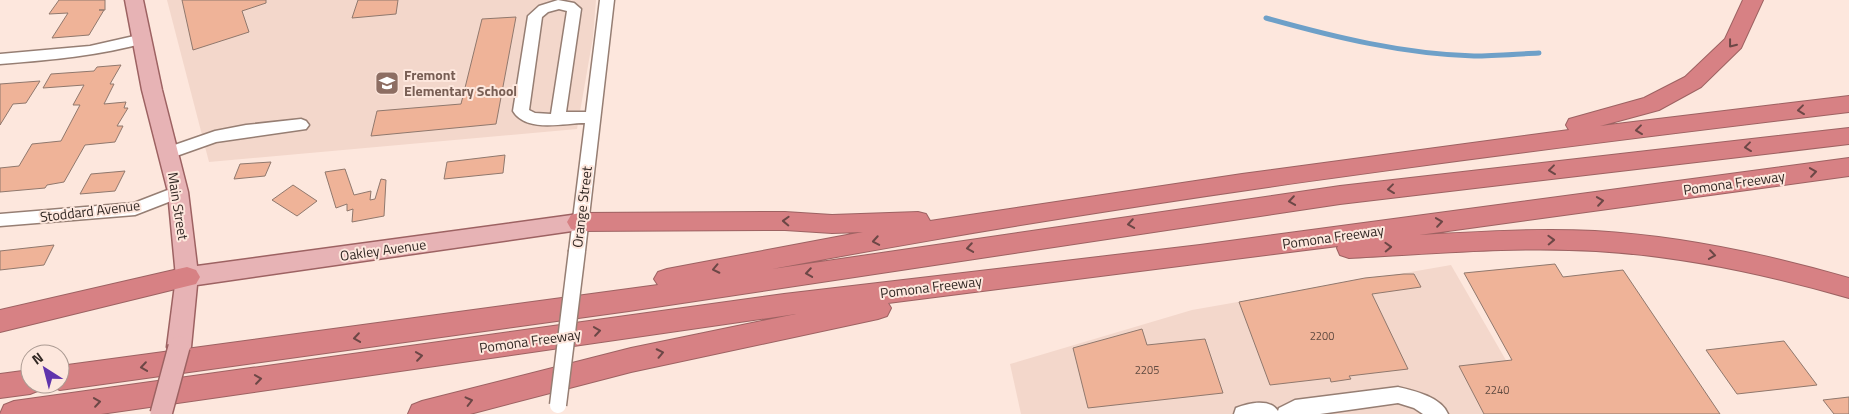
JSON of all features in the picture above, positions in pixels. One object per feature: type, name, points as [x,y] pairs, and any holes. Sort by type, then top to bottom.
[{"type":"highway","points":[[1385,163],[1588,123],[1651,104],[1693,82],[1734,43],[1753,0]]},
{"type":"highway","points":[[423,329],[749,262],[1079,206],[1385,163],[1849,104]]},
{"type":"highway","name":"Pomona Freeway","points":[[70,377],[423,329],[1340,194],[1849,136]]},
{"type":"highway","name":"Pomona Freeway","points":[[14,414],[784,305],[1200,255],[1848,168]]},
{"type":"highway","points":[[579,222],[785,221],[832,224],[950,220],[1079,206]]},
{"type":"highway","points":[[1200,255],[1559,240],[1638,245],[1720,256],[1806,275],[1849,288]]},
{"type":"highway","points":[[422,414],[631,360],[797,324],[1071,270]]},
{"type":"highway","points":[[0,320],[186,289]]},
{"type":"highway","points":[[0,386],[20,383]]},
{"type":"main road","name":"Main Street","points":[[134,0],[152,90],[178,192],[186,289],[179,347],[161,414]]},
{"type":"main road","name":"Oakley Avenue","points":[[186,289],[579,222]]},
{"type":"street","name":"Orange Street","points":[[558,410],[606,0]]},
{"type":"street","points":[[563,118],[558,114],[574,10],[570,4],[562,2],[551,4],[541,9],[534,16],[521,111],[525,117],[534,119],[593,117]]},
{"type":"street","points":[[0,59],[87,52],[143,39]]},
{"type":"street","name":"Stoddard Avenue","points":[[0,220],[135,208],[178,192]]},
{"type":"street","points":[[1286,414],[1295,409],[1398,396],[1419,401],[1429,411]]},
{"type":"street","points":[[1244,414],[1266,411],[1270,414]]},
{"type":"lane","points":[[168,153],[215,137],[246,131],[301,125]]},
{"type":"shaded area","name":"Fremont Elementary School","points":[[167,0],[596,0],[593,37],[577,129],[209,162]]},
{"type":"shaded area","points":[[1451,265],[1537,414],[1021,414],[1010,364],[1192,310]]},
{"type":"building","points":[[59,0],[105,0],[105,10],[89,35],[52,38],[68,13],[49,14]]},
{"type":"building","points":[[182,0],[266,0],[266,3],[242,11],[249,32],[193,50]]},
{"type":"building","points":[[358,0],[398,0],[396,14],[352,18]]},
{"type":"building","points":[[516,17],[496,124],[371,136],[377,111],[461,104],[482,19]]},
{"type":"building","points":[[121,65],[110,84],[114,84],[104,104],[126,102],[124,108],[128,108],[117,126],[123,126],[115,142],[85,145],[64,182],[47,185],[45,188],[0,192],[0,168],[19,166],[32,144],[61,141],[80,105],[73,105],[84,85],[43,88],[51,74],[94,71],[97,67]]},
{"type":"building","points":[[40,81],[26,103],[13,104],[0,125],[0,84]]},
{"type":"building","points":[[505,155],[503,173],[444,179],[447,162]]},
{"type":"building","points":[[271,162],[265,176],[234,179],[240,164]]},
{"type":"building","points":[[345,169],[354,195],[371,191],[370,200],[375,199],[381,179],[386,180],[384,216],[352,222],[353,209],[347,211],[347,204],[336,208],[325,172]]},
{"type":"building","points":[[125,171],[115,191],[80,194],[91,174]]},
{"type":"building","points":[[293,185],[317,201],[297,216],[272,200]]},
{"type":"building","points":[[54,245],[44,265],[0,270],[0,251]]},
{"type":"building","points":[[1555,264],[1563,277],[1623,270],[1720,414],[1484,414],[1459,366],[1512,360],[1464,273]]},
{"type":"building","points":[[1414,274],[1421,287],[1372,294],[1408,369],[1349,376],[1351,379],[1331,382],[1330,378],[1270,385],[1239,302],[1365,278]]},
{"type":"building","points":[[1142,329],[1147,345],[1205,339],[1223,393],[1088,408],[1073,348]]},
{"type":"building","points":[[1784,341],[1817,385],[1737,394],[1706,350]]},
{"type":"building","points":[[1849,397],[1849,414],[1834,414],[1823,400]]},
{"type":"waterway","points":[[1266,18],[1343,38],[1421,52],[1474,56],[1539,53]]},
{"type":"place","name":"Fremont Elementary School","points":[[387,83]]}]
